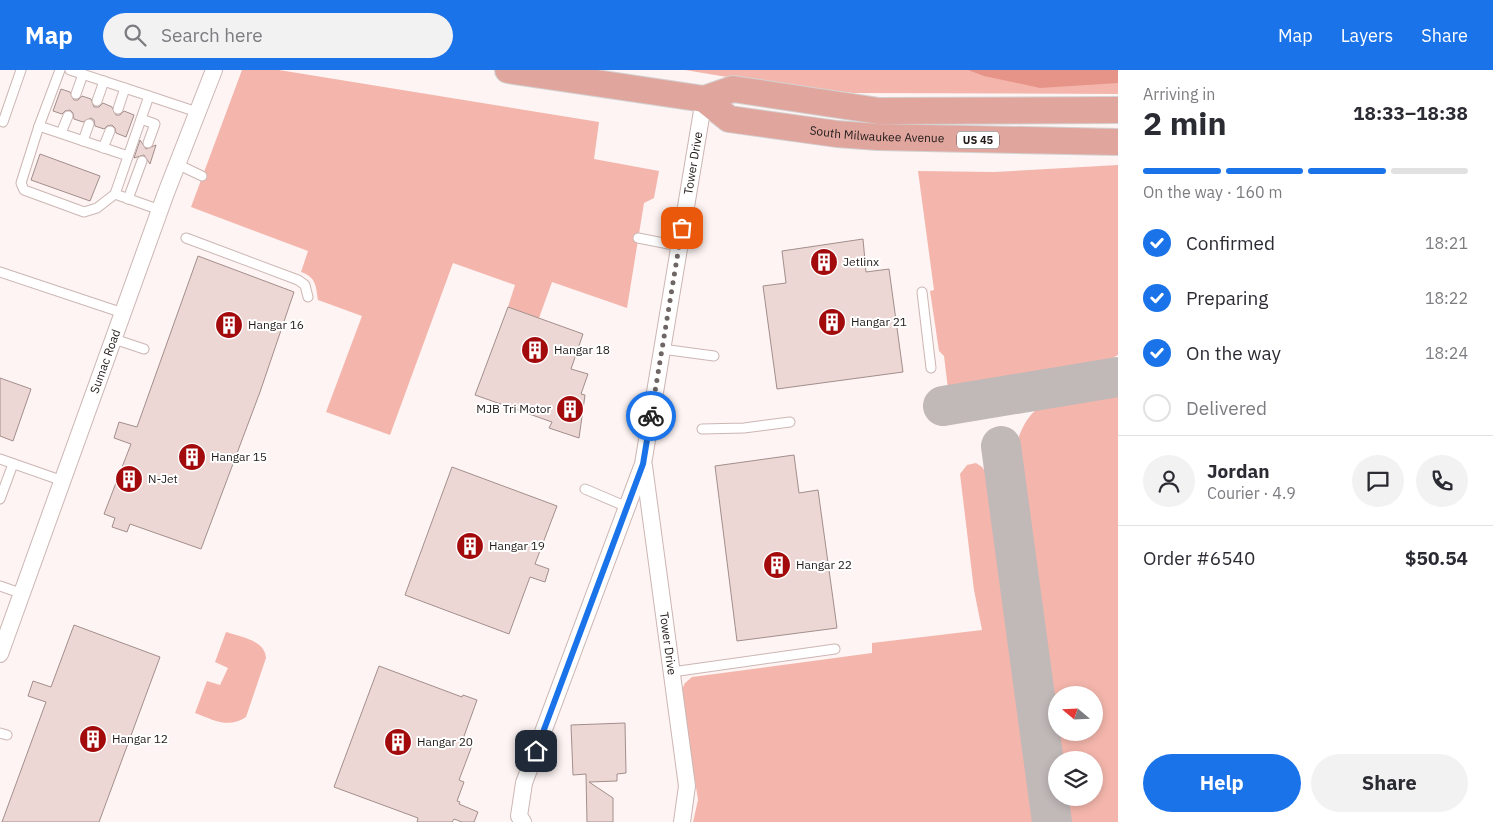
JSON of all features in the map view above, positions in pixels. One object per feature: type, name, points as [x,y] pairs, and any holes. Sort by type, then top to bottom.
[{"type":"main road","name":"South Milwaukee Avenue","points":[[508,70],[704,99],[733,89],[879,111],[1118,110]]},
{"type":"main road","name":"South Milwaukee Avenue","points":[[704,99],[729,119],[838,134],[878,137],[1118,142]]},
{"type":"street","name":"Sumac Road","points":[[1,647],[23,594],[160,210],[214,70]]},
{"type":"street","name":"Tower Drive","points":[[520,820],[524,783],[643,464],[704,99]]},
{"type":"street","name":"Tower Drive","points":[[643,464],[687,786],[682,822]]},
{"type":"lane","points":[[3,122],[21,70]]},
{"type":"lane","points":[[60,70],[39,126],[21,183],[24,190],[84,212],[97,208],[115,194],[150,96]]},
{"type":"lane","points":[[70,70],[197,112]]},
{"type":"lane","points":[[76,94],[83,74]]},
{"type":"lane","points":[[97,101],[104,81]]},
{"type":"lane","points":[[118,109],[125,88]]},
{"type":"lane","points":[[62,134],[68,116]]},
{"type":"lane","points":[[141,119],[155,124],[148,143]]},
{"type":"lane","points":[[83,141],[89,124]]},
{"type":"lane","points":[[39,126],[128,156]]},
{"type":"lane","points":[[104,148],[110,131]]},
{"type":"lane","points":[[128,199],[142,161]]},
{"type":"lane","points":[[177,164],[202,176]]},
{"type":"lane","points":[[115,194],[160,210]]},
{"type":"lane","points":[[186,238],[298,280],[305,285],[308,297]]},
{"type":"lane","points":[[638,238],[679,246]]},
{"type":"lane","points":[[0,272],[123,313]]},
{"type":"lane","points":[[922,292],[932,368]]},
{"type":"lane","points":[[114,339],[144,349]]},
{"type":"lane","points":[[662,349],[714,356]]},
{"type":"lane","points":[[702,428],[744,428],[790,422]]},
{"type":"lane","points":[[0,459],[63,481]]},
{"type":"lane","points":[[0,499],[13,464]]},
{"type":"lane","points":[[584,489],[627,507]]},
{"type":"lane","points":[[0,586],[23,594]]},
{"type":"lane","points":[[672,672],[835,650]]},
{"type":"shaded area","points":[[242,70],[279,70],[599,122],[594,159],[659,171],[654,198],[644,203],[627,308],[552,282],[539,318],[508,307],[515,285],[453,263],[390,435],[326,412],[362,316],[318,300],[316,286],[312,279],[301,272],[308,251],[191,207]]},
{"type":"shaded area","points":[[685,70],[1118,70],[1118,94],[853,93],[751,81]]},
{"type":"shaded area","points":[[968,70],[1118,70],[1118,83],[1040,88],[984,76]]},
{"type":"shaded area","points":[[1118,165],[1118,355],[1091,370],[948,389],[944,356],[939,351],[930,291],[934,290],[918,171],[994,172]]},
{"type":"shaded area","points":[[1102,393],[1118,396],[1118,822],[1068,822],[1066,806],[1103,806],[1103,751],[1059,751],[1057,741],[1103,741],[1103,686],[1050,686],[1017,443],[1030,416],[1039,408],[1060,398]]},
{"type":"shaded area","points":[[976,463],[987,474],[1034,822],[693,822],[698,800],[681,691],[685,683],[692,677],[872,653],[872,643],[982,630],[974,590],[960,474],[967,465]]},
{"type":"shaded area","points":[[226,632],[257,643],[265,652],[266,658],[246,717],[239,721],[227,723],[215,721],[195,713],[207,681],[220,685],[228,668],[215,662]]},
{"type":"building","points":[[61,89],[70,92],[74,100],[78,100],[82,96],[91,99],[94,107],[99,107],[103,103],[112,107],[116,115],[120,115],[124,111],[134,115],[126,137],[116,133],[112,125],[104,129],[95,126],[94,120],[91,118],[83,122],[74,119],[73,113],[70,110],[62,114],[53,111]]},
{"type":"building","points":[[140,140],[146,149],[156,145],[150,164],[144,155],[134,158]]},
{"type":"building","points":[[40,154],[100,176],[90,201],[31,180]]},
{"type":"building","name":"Hangar 21","points":[[863,239],[866,272],[889,269],[903,372],[777,389],[763,286],[786,283],[782,251]]},
{"type":"building","points":[[198,256],[294,292],[260,392],[201,549],[130,524],[127,532],[112,527],[115,518],[104,514],[131,444],[114,438],[119,422],[137,427]]},
{"type":"building","name":"Hangar 18","points":[[508,307],[583,334],[571,369],[588,374],[581,394],[585,395],[579,438],[549,428],[552,422],[475,395]]},
{"type":"building","points":[[0,378],[31,389],[13,441],[0,436]]},
{"type":"building","name":"Hangar 22","points":[[794,455],[799,493],[818,490],[837,628],[737,641],[715,466]]},
{"type":"building","name":"Hangar 19","points":[[452,467],[557,506],[535,564],[549,569],[545,582],[530,577],[509,634],[405,595]]},
{"type":"building","name":"Hangar 12","points":[[74,625],[160,657],[99,822],[2,822],[46,702],[28,696],[33,681],[51,687]]},
{"type":"building","name":"Hangar 20","points":[[379,666],[462,697],[463,695],[477,700],[463,739],[473,743],[459,780],[464,782],[457,801],[460,802],[459,804],[478,812],[474,822],[462,822],[454,819],[452,822],[417,822],[418,818],[334,787]]},
{"type":"building","points":[[625,723],[626,773],[617,774],[617,781],[589,782],[613,798],[613,822],[587,822],[586,774],[573,775],[571,725]]},
{"type":"taxiway","points":[[943,406],[1118,377]]},
{"type":"taxiway","points":[[1001,446],[1052,822]]},
{"type":"way so far","points":[[651,416],[682,228]]},
{"type":"place","name":"Jetlinx","points":[[824,262]]},
{"type":"place","name":"Hangar 21","points":[[832,322]]},
{"type":"place","name":"Hangar 16","points":[[229,325]]},
{"type":"place","name":"Hangar 18","points":[[535,350]]},
{"type":"place","name":"MJB Tri Motor","points":[[570,409]]},
{"type":"place","name":"Hangar 15","points":[[192,457]]},
{"type":"place","name":"N-Jet","points":[[129,479]]},
{"type":"place","name":"Hangar 19","points":[[470,546]]},
{"type":"place","name":"Hangar 22","points":[[777,565]]},
{"type":"place","name":"Hangar 12","points":[[93,739]]},
{"type":"place","name":"Hangar 20","points":[[398,742]]},
{"type":"route","points":[[536,751],[643,464],[651,416]]}]
